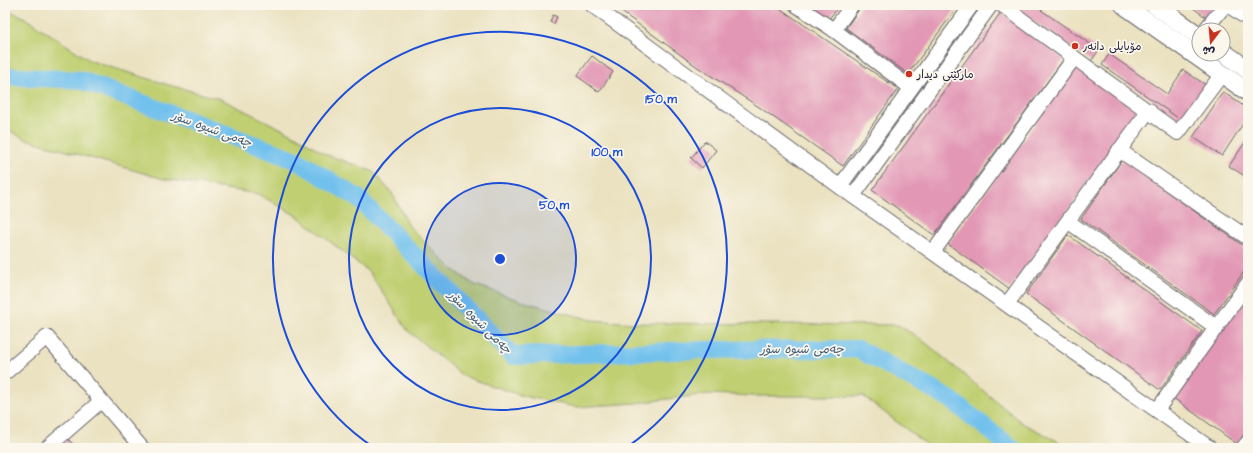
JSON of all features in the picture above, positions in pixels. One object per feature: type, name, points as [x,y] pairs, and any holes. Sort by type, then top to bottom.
[{"type":"main road","points":[[1124,5],[1248,92]]},
{"type":"main road","points":[[1155,5],[1191,30]]},
{"type":"main road","points":[[1231,58],[1248,70]]},
{"type":"street","points":[[592,5],[853,196],[1210,448]]},
{"type":"street","points":[[796,5],[834,30],[911,88]]},
{"type":"street","points":[[834,30],[852,5]]},
{"type":"street","points":[[840,186],[972,5]]},
{"type":"street","points":[[853,196],[991,5]]},
{"type":"street","points":[[1002,5],[1074,58],[1149,110],[1178,133],[1222,74]]},
{"type":"street","points":[[1211,22],[1225,5]]},
{"type":"street","points":[[1228,5],[1248,20]]},
{"type":"street","points":[[933,252],[1074,58]]},
{"type":"street","points":[[1007,304],[1069,222],[1149,110]]},
{"type":"street","points":[[1120,150],[1248,238]]},
{"type":"street","points":[[1069,222],[1217,328]]},
{"type":"street","points":[[1158,410],[1248,282]]},
{"type":"street","points":[[5,373],[47,337],[142,448]]},
{"type":"street","points":[[46,448],[101,401]]},
{"type":"street","points":[[1243,448],[1248,442]]},
{"type":"green space","points":[[5,10],[22,16],[91,61],[221,99],[298,137],[327,155],[372,171],[392,193],[409,226],[450,267],[473,284],[521,301],[592,320],[634,323],[898,325],[921,339],[1022,423],[1071,448],[931,448],[863,396],[755,396],[708,394],[636,403],[576,407],[523,396],[463,376],[408,331],[369,272],[297,216],[258,194],[164,179],[25,139],[5,128]]},
{"type":"building","points":[[612,5],[775,5],[898,89],[843,166],[759,107],[696,66]]},
{"type":"building","points":[[807,5],[840,5],[828,20]]},
{"type":"building","points":[[862,5],[959,5],[908,74],[846,28]]},
{"type":"building","points":[[1010,5],[1045,5],[1041,10],[1099,50],[1091,61]]},
{"type":"building","points":[[1189,5],[1217,5],[1207,18]]},
{"type":"building","points":[[1001,12],[1064,59],[934,235],[872,190]]},
{"type":"building","points":[[553,15],[557,17],[554,24],[550,22]]},
{"type":"building","points":[[1109,54],[1167,94],[1183,70],[1206,85],[1181,120],[1102,65]]},
{"type":"building","points":[[592,56],[613,72],[599,92],[577,76]]},
{"type":"building","points":[[1077,66],[1140,113],[1010,289],[948,244]]},
{"type":"building","points":[[1223,92],[1248,109],[1248,116],[1222,156],[1193,137]]},
{"type":"building","points":[[1248,138],[1248,178],[1229,166]]},
{"type":"building","points":[[705,141],[716,150],[702,168],[691,158]]},
{"type":"building","points":[[1122,160],[1248,249],[1248,266],[1214,314],[1081,219]]},
{"type":"building","points":[[1068,235],[1202,331],[1160,390],[1026,294]]},
{"type":"building","points":[[1248,292],[1248,428],[1237,444],[1172,397]]},
{"type":"building","points":[[68,439],[76,448],[58,448]]},
{"type":"waterway","name":"چەمی شیوە سۆر","points":[[5,76],[80,80],[296,160],[358,198],[513,356],[706,350],[858,349],[951,400],[1012,448]]},
{"type":"place","name":"مۆبایلی دانەر","points":[[1075,46]]},
{"type":"place","name":"مارکێتی دیدار","points":[[909,74]]}]
